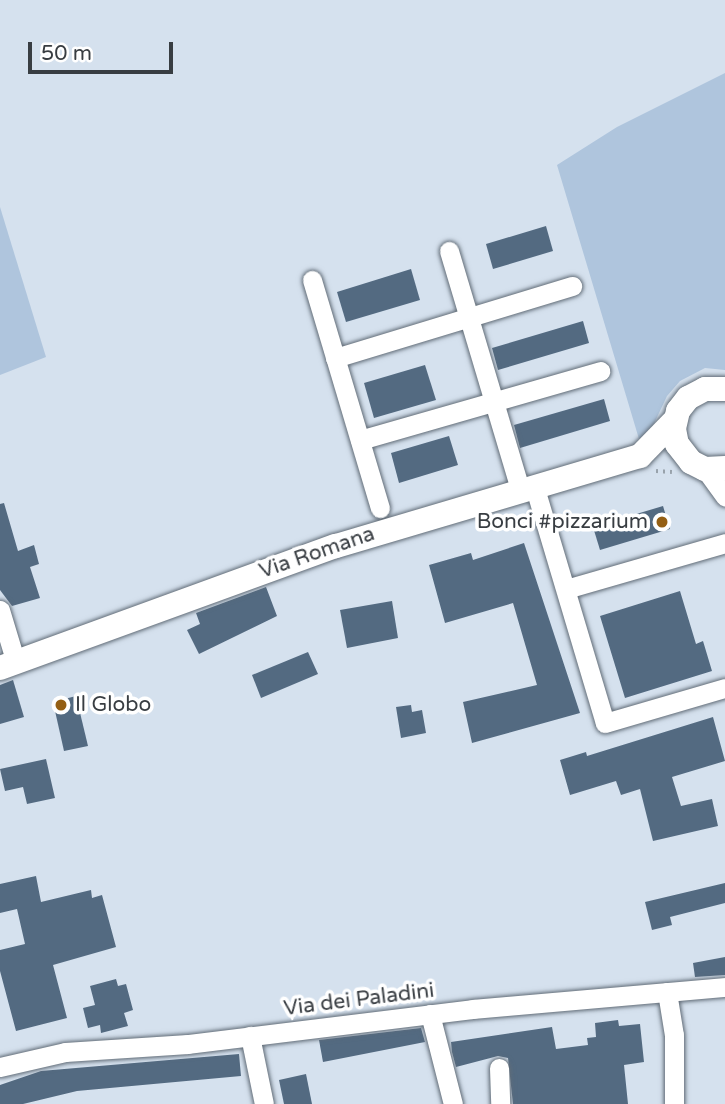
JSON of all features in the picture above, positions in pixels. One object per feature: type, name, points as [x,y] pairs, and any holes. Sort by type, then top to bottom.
[{"type":"main road","points":[[644,464],[693,394],[725,389]]},
{"type":"main road","points":[[675,420],[677,444],[700,469]]},
{"type":"main road","points":[[644,464],[700,469]]},
{"type":"main road","name":"Via Romana","points":[[8,665],[336,546],[527,487],[644,464]]},
{"type":"street","points":[[449,251],[493,402],[566,589],[605,723],[725,688]]},
{"type":"street","points":[[312,280],[380,508]]},
{"type":"street","points":[[335,358],[572,286]]},
{"type":"street","points":[[360,440],[600,371]]},
{"type":"street","points":[[700,469],[725,497]]},
{"type":"street","points":[[566,589],[725,542]]},
{"type":"street","points":[[0,610],[8,665]]},
{"type":"street","name":"Via dei Paladini","points":[[0,1067],[65,1052],[250,1036],[430,1014],[725,986]]},
{"type":"street","points":[[667,992],[674,1035],[674,1104]]},
{"type":"street","points":[[430,1014],[453,1104]]},
{"type":"street","points":[[250,1036],[264,1104]]},
{"type":"street","points":[[499,1068],[500,1104]]},
{"type":"path","points":[[644,464],[661,470],[700,469]]},
{"type":"shaded area","points":[[725,73],[725,370],[705,368],[680,381],[667,396],[650,432],[639,439],[557,165],[617,127]]},
{"type":"shaded area","points":[[0,207],[46,357],[0,375]]},
{"type":"building","points":[[546,226],[553,251],[493,269],[486,244]]},
{"type":"building","points":[[411,269],[420,300],[346,322],[337,292]]},
{"type":"building","points":[[583,321],[589,343],[498,370],[492,348]]},
{"type":"building","points":[[425,365],[436,400],[374,418],[364,383]]},
{"type":"building","points":[[604,399],[610,421],[520,448],[514,425]]},
{"type":"building","points":[[449,436],[458,465],[399,483],[391,453]]},
{"type":"building","points":[[4,503],[18,551],[34,545],[39,564],[30,567],[40,598],[12,606],[0,590],[0,504]]},
{"type":"building","points":[[663,506],[670,529],[600,550],[593,527]]},
{"type":"building","points":[[524,543],[580,713],[472,743],[463,702],[537,685],[513,603],[445,623],[429,565],[471,553],[473,560]]},
{"type":"building","points":[[266,587],[277,616],[199,654],[187,630],[200,624],[196,613]]},
{"type":"building","points":[[680,591],[696,644],[703,641],[712,671],[625,698],[600,616]]},
{"type":"building","points":[[392,601],[398,638],[347,648],[340,610]]},
{"type":"building","points":[[308,652],[318,674],[261,698],[252,675]]},
{"type":"building","points":[[13,680],[24,717],[0,724],[0,685]]},
{"type":"building","points":[[76,696],[88,746],[64,751],[53,702]]},
{"type":"building","points":[[411,705],[412,712],[422,710],[426,733],[401,738],[396,707]]},
{"type":"building","points":[[713,717],[725,761],[672,777],[681,806],[712,799],[718,826],[653,841],[640,789],[621,795],[616,781],[570,795],[560,760],[586,752],[587,756]]},
{"type":"building","points":[[46,759],[55,798],[27,804],[23,787],[5,791],[0,769]]},
{"type":"building","points":[[36,876],[41,902],[91,890],[92,898],[102,895],[116,947],[53,965],[67,1018],[16,1031],[0,971],[0,950],[25,944],[17,909],[0,913],[0,884]]},
{"type":"building","points":[[725,883],[725,903],[670,917],[672,925],[652,930],[645,902]]},
{"type":"building","points":[[725,957],[725,975],[695,977],[693,963]]},
{"type":"building","points":[[116,979],[118,986],[126,984],[133,1010],[124,1013],[128,1026],[101,1033],[100,1025],[88,1028],[83,1008],[95,1005],[90,986]]},
{"type":"building","points":[[618,1020],[619,1026],[640,1024],[644,1062],[624,1065],[628,1104],[513,1104],[508,1058],[498,1056],[456,1067],[452,1052],[451,1042],[552,1027],[556,1049],[588,1045],[587,1038],[596,1037],[595,1023]]},
{"type":"building","points":[[421,1028],[425,1042],[323,1062],[319,1040]]},
{"type":"building","points":[[239,1054],[241,1076],[77,1091],[23,1104],[0,1104],[0,1085],[41,1071]]},
{"type":"building","points":[[306,1074],[312,1104],[284,1104],[279,1080]]},
{"type":"place","name":"Bonci #pizzarium","points":[[662,522]]},
{"type":"place","name":"Il Globo","points":[[61,705]]}]
